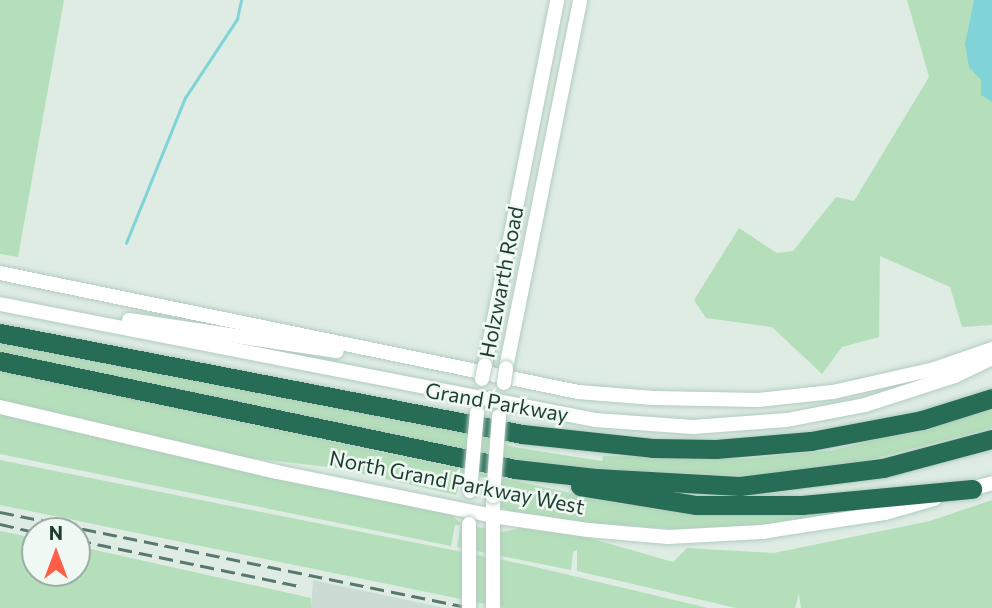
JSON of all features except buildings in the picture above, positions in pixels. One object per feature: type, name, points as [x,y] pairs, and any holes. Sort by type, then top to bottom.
[{"type":"highway","points":[[0,333],[269,388],[604,445],[716,449],[775,446],[874,431],[992,398]]},
{"type":"highway","name":"North Grand Parkway West","points":[[0,361],[514,469],[740,486],[883,468],[992,439]]},
{"type":"highway","points":[[514,469],[612,494],[696,505],[802,505],[972,489]]},
{"type":"main road","name":"Holzwarth Road","points":[[469,608],[470,491],[478,405],[557,0]]},
{"type":"main road","name":"Holzwarth Road","points":[[493,608],[493,496],[503,383],[580,0]]},
{"type":"main road","points":[[0,273],[578,391],[758,400],[833,391],[934,369],[992,349]]},
{"type":"main road","points":[[0,302],[247,340],[446,365]]},
{"type":"main road","name":"Grand Parkway","points":[[0,302],[500,409],[595,420],[693,427],[787,420],[864,405],[956,376],[992,358]]},
{"type":"main road","name":"North Grand Parkway West","points":[[0,407],[494,522],[668,537],[762,532],[885,513],[992,483]]},
{"type":"shaded area","points":[[313,580],[444,608],[311,608]]},
{"type":"green space","points":[[0,0],[64,0],[18,257],[0,254]]},
{"type":"green space","points":[[907,0],[992,0],[992,325],[962,327],[950,287],[880,256],[879,337],[842,347],[822,374],[772,327],[706,318],[694,300],[739,228],[777,253],[793,251],[836,197],[854,201],[929,77]]},
{"type":"green space","points":[[0,339],[462,432],[513,447],[602,461],[603,456],[745,459],[834,450],[992,410],[992,428],[865,461],[747,476],[550,468],[0,355]]},
{"type":"green space","points":[[0,370],[622,504],[688,511],[863,510],[763,526],[693,530],[584,523],[514,512],[500,507],[501,480],[463,474],[456,495],[337,468],[233,456],[0,401]]},
{"type":"green space","points":[[0,412],[77,432],[77,438],[78,432],[90,435],[89,441],[92,435],[451,515],[462,524],[503,532],[520,528],[586,537],[673,562],[687,548],[774,553],[930,521],[992,500],[992,608],[801,608],[799,594],[795,608],[736,608],[577,571],[577,550],[573,552],[571,570],[457,547],[461,525],[455,525],[451,546],[0,454]]},
{"type":"green space","points":[[0,460],[527,565],[708,608],[505,608],[91,524],[91,517],[59,517],[0,505]]},
{"type":"green space","points":[[0,531],[21,535],[21,587],[91,587],[91,549],[311,598],[311,608],[0,608]]},
{"type":"water","points":[[974,0],[992,0],[992,102],[981,95],[981,80],[969,67],[965,44]]},
{"type":"waterway","points":[[126,243],[185,98],[237,19],[241,0]]},
{"type":"railway","points":[[0,512],[470,608]]},
{"type":"railway","points":[[0,524],[21,529]]},
{"type":"railway","points":[[91,543],[300,586]]}]
